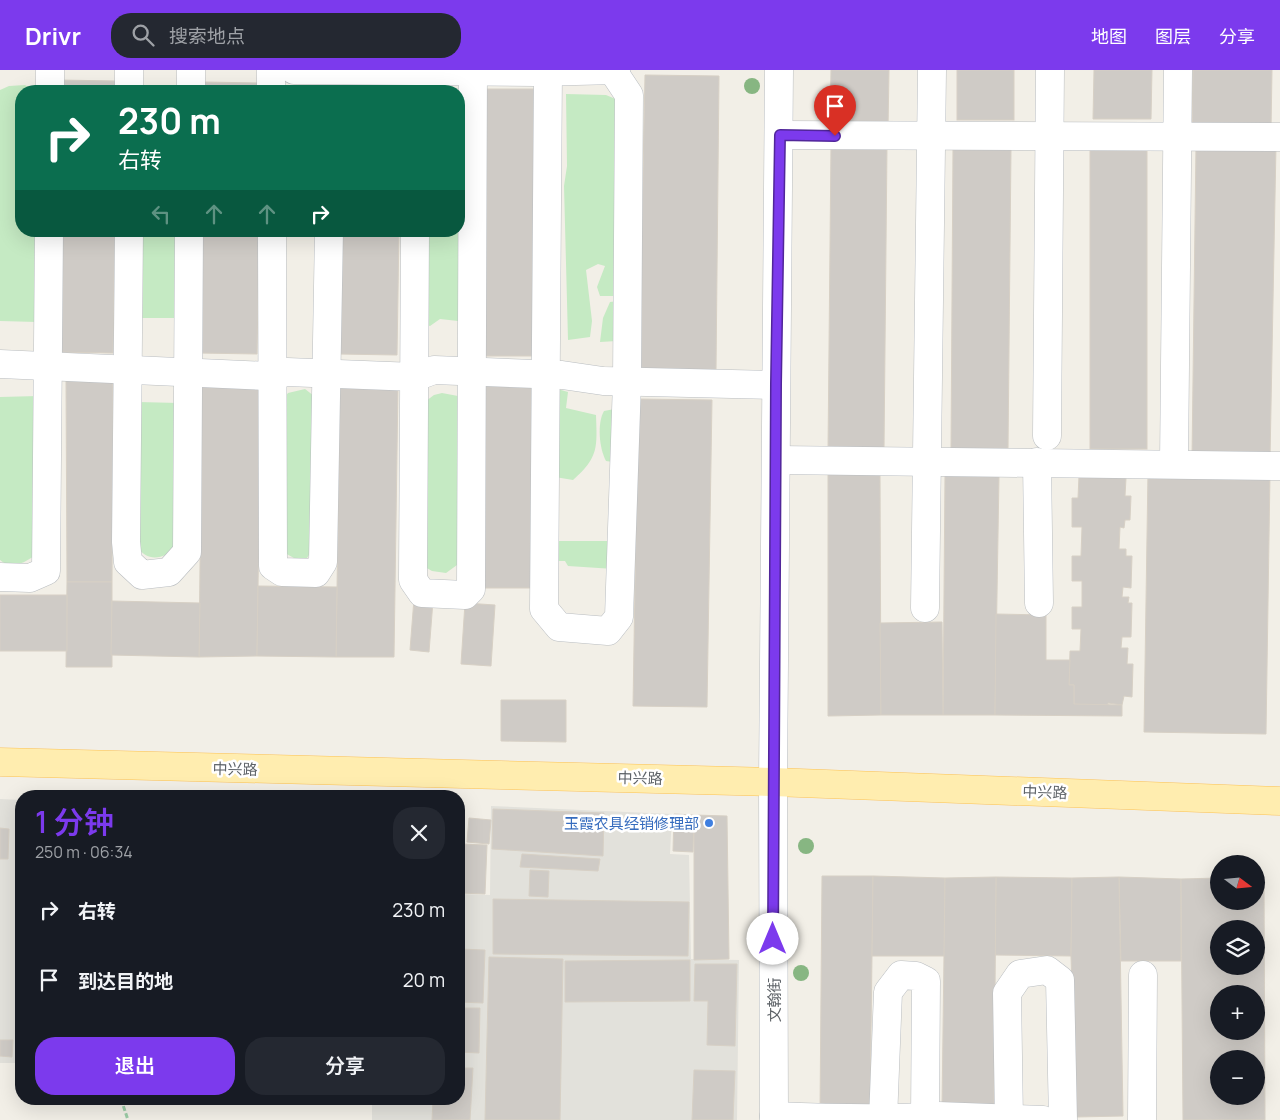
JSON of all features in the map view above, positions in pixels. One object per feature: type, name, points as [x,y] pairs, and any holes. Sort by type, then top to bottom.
[{"type":"main road","name":"中兴路","points":[[0,762],[773,782],[1280,801]]},
{"type":"street","points":[[50,70],[50,85]]},
{"type":"street","points":[[129,70],[129,85]]},
{"type":"street","points":[[191,70],[191,85]]},
{"type":"street","points":[[271,70],[271,85]]},
{"type":"street","points":[[294,70],[331,70],[415,77],[473,71],[615,70],[629,95],[627,382],[619,617],[608,631],[559,627],[544,608],[548,71]]},
{"type":"street","points":[[331,70],[331,85]]},
{"type":"street","name":"文翰街","points":[[774,1118],[773,782],[780,135],[779,70]]},
{"type":"street","points":[[925,608],[932,70]]},
{"type":"street","points":[[1047,436],[1050,70]]},
{"type":"street","points":[[1174,464],[1178,70]]},
{"type":"street","points":[[415,237],[413,580],[422,593],[465,595],[470,588],[473,71]]},
{"type":"street","points":[[780,135],[1280,137]]},
{"type":"street","points":[[0,577],[30,578],[46,572],[49,237]]},
{"type":"street","points":[[129,237],[126,542],[128,562],[142,575],[169,572],[187,552],[189,237]]},
{"type":"street","points":[[272,237],[272,566],[282,572],[316,573],[323,562],[329,237]]},
{"type":"street","points":[[0,364],[272,375],[287,372],[415,377],[434,370],[547,374],[627,382],[776,384]]},
{"type":"street","points":[[777,460],[1280,466]]},
{"type":"street","points":[[1037,462],[1040,604]]},
{"type":"street","points":[[1009,1119],[1007,993],[1020,974],[1047,970],[1060,980],[1063,1120]]},
{"type":"street","points":[[883,1120],[888,992],[900,975],[916,976],[926,981],[925,1119]]},
{"type":"street","points":[[1142,1120],[1143,975]]},
{"type":"street","points":[[774,1118],[883,1120],[925,1119],[938,1116],[1043,1120]]},
{"type":"path","points":[[123,1105],[128,1120]]},
{"type":"shaded area","points":[[0,799],[15,800],[15,1063],[0,1063]]},
{"type":"shaded area","points":[[491,806],[672,814],[670,854],[689,855],[691,959],[739,960],[737,1120],[372,1120],[372,1105],[465,1105],[465,894],[490,895]]},
{"type":"green space","points":[[15,86],[15,237],[38,237],[37,322],[0,321],[0,90]]},
{"type":"green space","points":[[566,94],[606,95],[618,100],[618,296],[600,296],[597,287],[605,266],[598,264],[586,270],[592,321],[590,337],[568,340],[564,186],[567,166]]},
{"type":"green space","points":[[138,237],[178,237],[178,318],[137,318]]},
{"type":"green space","points":[[423,237],[459,237],[458,321],[440,319],[430,326],[422,324]]},
{"type":"green space","points":[[618,301],[617,341],[600,342],[603,318],[610,302]]},
{"type":"green space","points":[[554,388],[568,392],[566,408],[596,415],[595,451],[588,465],[573,480],[555,477]]},
{"type":"green space","points":[[305,389],[314,396],[312,550],[307,558],[294,558],[283,552],[281,402],[288,393]]},
{"type":"green space","points":[[442,393],[458,396],[457,565],[446,573],[432,571],[425,567],[422,404],[434,395]]},
{"type":"green space","points":[[38,396],[34,556],[22,563],[9,565],[0,560],[0,397]]},
{"type":"green space","points":[[138,402],[179,403],[177,547],[167,554],[156,557],[146,555],[137,546]]},
{"type":"green space","points":[[620,408],[619,463],[606,461],[600,436],[600,422],[604,411]]},
{"type":"green space","points":[[554,541],[615,541],[614,569],[568,566],[565,561],[553,561]]},
{"type":"building","points":[[831,70],[889,70],[888,129],[830,128]]},
{"type":"building","points":[[957,70],[1014,70],[1014,120],[957,120]]},
{"type":"building","points":[[1094,70],[1152,70],[1151,119],[1093,119]]},
{"type":"building","points":[[1193,70],[1272,70],[1271,130],[1192,129]]},
{"type":"building","points":[[645,75],[719,76],[716,371],[639,368]]},
{"type":"building","points":[[58,80],[117,81],[117,85],[58,85]]},
{"type":"building","points":[[203,82],[261,83],[261,85],[203,85]]},
{"type":"building","points":[[343,83],[402,84],[402,85],[343,85]]},
{"type":"building","points":[[481,89],[540,89],[539,356],[481,356]]},
{"type":"building","points":[[831,144],[887,145],[884,450],[828,450]]},
{"type":"building","points":[[1090,145],[1147,145],[1147,449],[1090,449]]},
{"type":"building","points":[[1196,145],[1276,145],[1270,459],[1192,458]]},
{"type":"building","points":[[953,147],[1011,148],[1008,450],[951,449]]},
{"type":"building","points":[[56,237],[115,237],[113,353],[54,352]]},
{"type":"building","points":[[200,237],[259,237],[257,354],[198,353]]},
{"type":"building","points":[[341,237],[399,237],[397,355],[339,354]]},
{"type":"building","points":[[113,378],[112,582],[67,582],[66,379]]},
{"type":"building","points":[[202,384],[261,385],[257,656],[199,657]]},
{"type":"building","points":[[340,385],[398,385],[394,657],[336,657]]},
{"type":"building","points":[[482,385],[541,385],[541,588],[482,588]]},
{"type":"building","points":[[638,399],[712,400],[707,707],[633,706]]},
{"type":"building","points":[[1148,471],[1270,473],[1266,734],[1144,732]]},
{"type":"building","points":[[828,473],[880,473],[881,715],[828,716]]},
{"type":"building","points":[[945,475],[999,476],[995,715],[943,715]]},
{"type":"building","points":[[1079,476],[1126,478],[1125,496],[1131,496],[1130,520],[1125,520],[1124,528],[1120,527],[1119,549],[1126,549],[1126,556],[1132,556],[1131,588],[1123,587],[1122,597],[1129,597],[1128,603],[1132,603],[1131,637],[1122,637],[1121,648],[1128,648],[1127,664],[1133,664],[1132,697],[1124,696],[1122,705],[1108,703],[1108,713],[1083,712],[1083,705],[1074,704],[1074,685],[1069,685],[1070,651],[1080,651],[1081,629],[1072,629],[1072,607],[1082,607],[1082,581],[1072,581],[1072,556],[1081,556],[1082,527],[1072,527],[1072,498],[1078,498]]},
{"type":"building","points":[[67,582],[112,582],[112,667],[66,667]]},
{"type":"building","points":[[258,586],[337,587],[336,657],[257,656]]},
{"type":"building","points":[[0,595],[67,595],[67,651],[0,651]]},
{"type":"building","points":[[414,599],[433,601],[429,652],[410,650]]},
{"type":"building","points":[[112,601],[200,603],[199,657],[111,655]]},
{"type":"building","points":[[465,603],[495,605],[491,666],[461,664]]},
{"type":"building","points":[[996,614],[1046,615],[1046,660],[1070,660],[1069,685],[1074,685],[1074,704],[1122,705],[1122,716],[995,715]]},
{"type":"building","points":[[942,622],[943,715],[881,715],[880,623]]},
{"type":"building","points":[[501,700],[566,700],[566,742],[501,741]]},
{"type":"building","points":[[493,809],[604,813],[603,856],[492,849]]},
{"type":"building","points":[[674,814],[694,815],[693,852],[673,851]]},
{"type":"building","points":[[694,815],[727,816],[729,959],[694,960]]},
{"type":"building","points":[[469,818],[491,820],[489,844],[467,842]]},
{"type":"building","points":[[0,828],[9,829],[8,859],[0,859]]},
{"type":"building","points":[[465,844],[487,845],[485,894],[465,893]]},
{"type":"building","points":[[522,854],[600,859],[598,871],[520,867]]},
{"type":"building","points":[[530,870],[549,871],[548,897],[529,896]]},
{"type":"building","points":[[822,876],[873,876],[870,1114],[820,1113]]},
{"type":"building","points":[[873,876],[945,878],[945,956],[872,956]]},
{"type":"building","points":[[996,877],[1072,878],[1071,956],[995,955]]},
{"type":"building","points":[[996,877],[994,1109],[942,1108],[945,878]]},
{"type":"building","points":[[1119,877],[1181,879],[1181,961],[1121,961]]},
{"type":"building","points":[[1119,877],[1123,1116],[1076,1117],[1071,956],[1072,878]]},
{"type":"building","points":[[1210,878],[1210,910],[1264,910],[1264,920],[1210,920],[1210,975],[1264,975],[1264,985],[1210,985],[1210,1040],[1265,1040],[1265,1050],[1210,1050],[1210,1105],[1265,1105],[1265,1120],[1183,1120],[1181,879]]},
{"type":"building","points":[[493,899],[689,902],[688,956],[493,954]]},
{"type":"building","points":[[465,949],[485,950],[483,1003],[465,1002]]},
{"type":"building","points":[[489,957],[563,959],[560,1120],[485,1120]]},
{"type":"building","points":[[690,960],[690,1001],[565,1002],[565,961]]},
{"type":"building","points":[[695,964],[737,964],[735,1046],[707,1045],[708,1001],[694,1001]]},
{"type":"building","points":[[465,1008],[480,1008],[479,1053],[465,1052]]},
{"type":"building","points":[[0,1040],[13,1040],[12,1057],[0,1056]]},
{"type":"building","points":[[465,1068],[473,1068],[470,1120],[432,1120],[433,1105],[465,1105]]},
{"type":"building","points":[[694,1070],[735,1071],[733,1120],[692,1120]]},
{"type":"place","name":"玉霞农具经销修理部","points":[[709,823]]},
{"type":"route","points":[[773,939],[776,384],[780,135],[835,136]]}]
